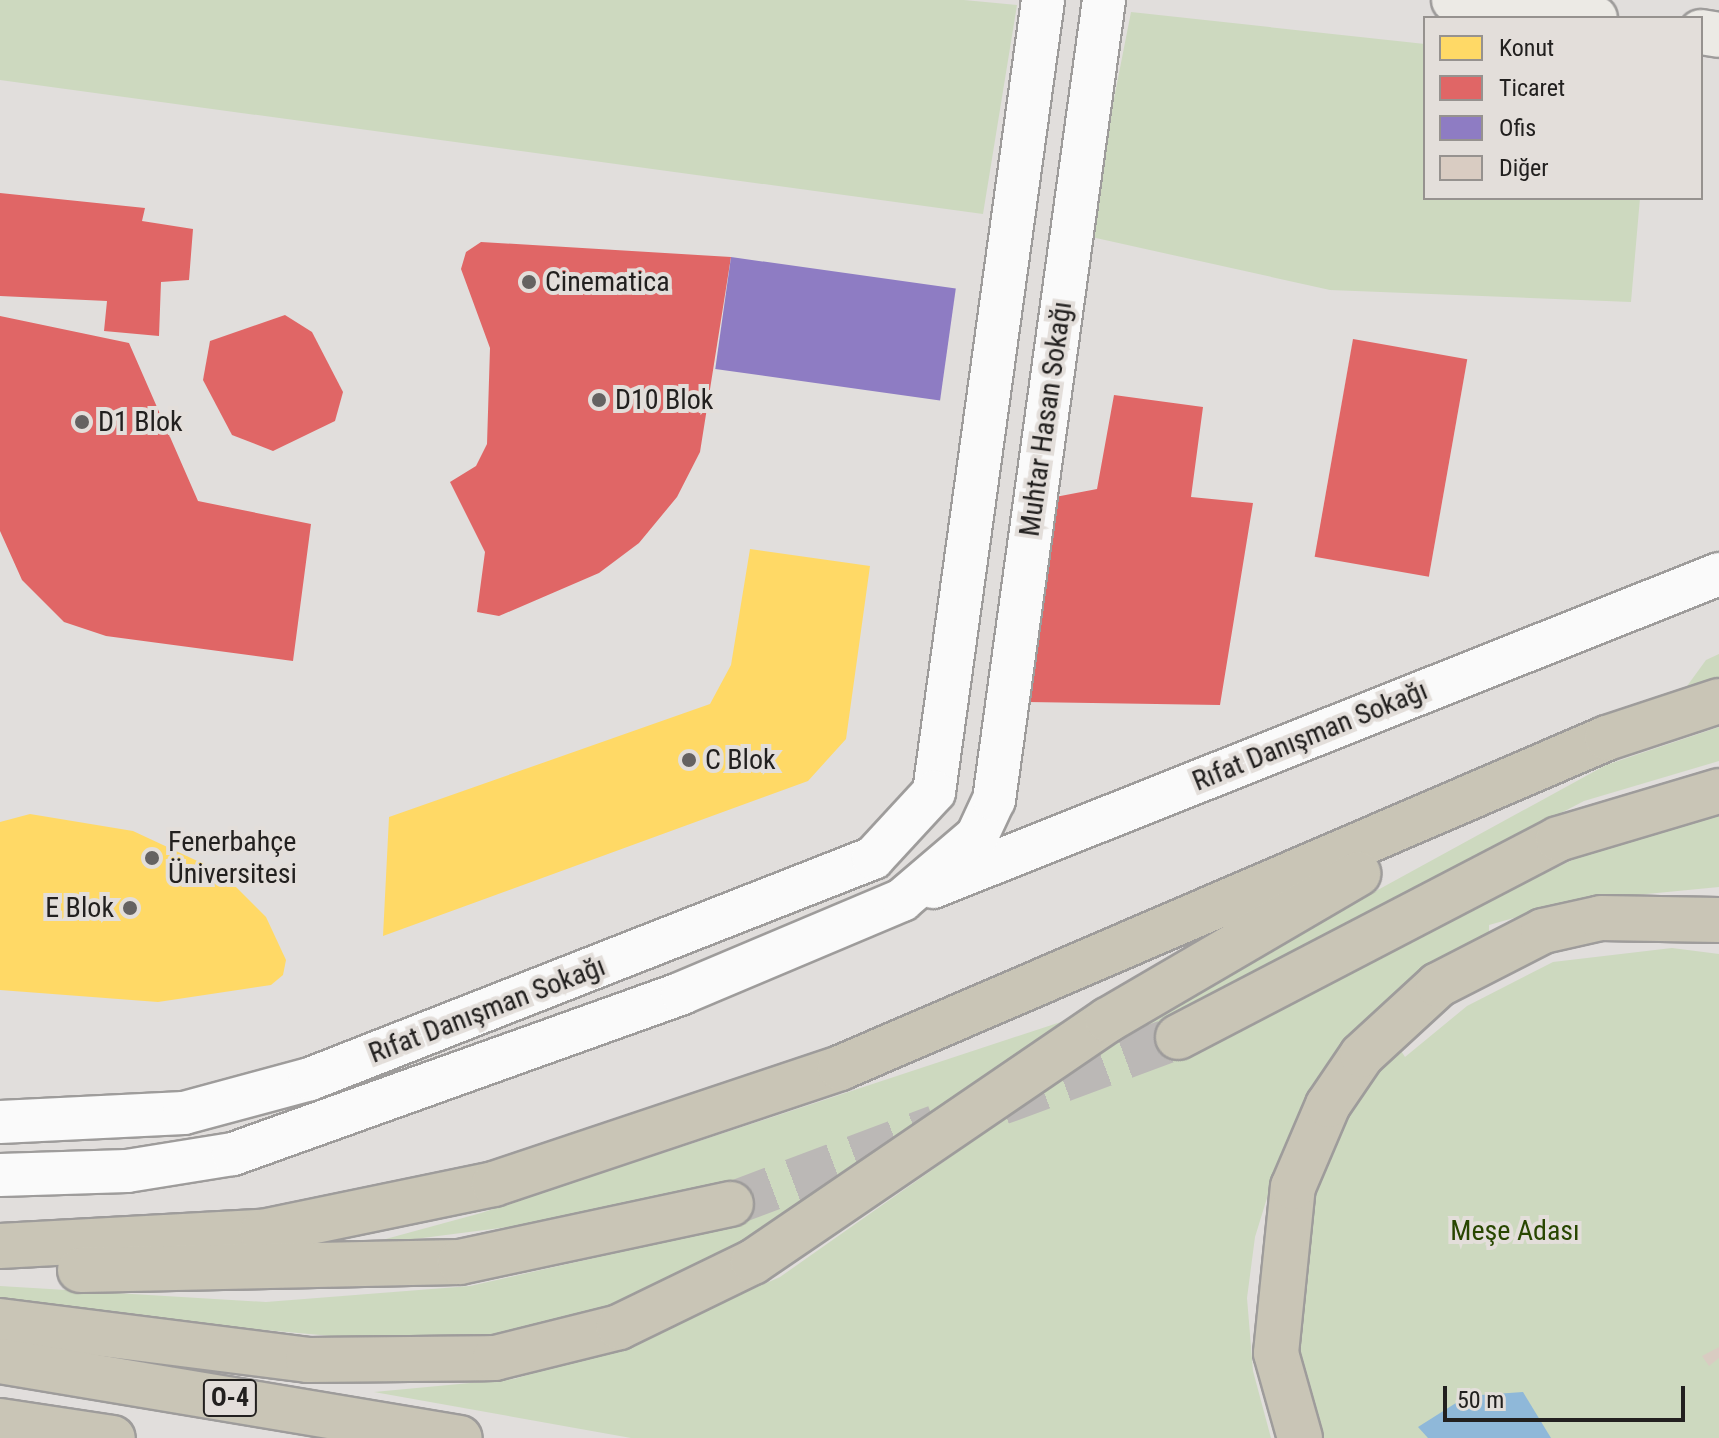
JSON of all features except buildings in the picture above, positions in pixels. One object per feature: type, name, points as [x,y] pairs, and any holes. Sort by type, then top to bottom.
[{"type":"highway","points":[[0,1246],[262,1232],[494,1184],[840,1068],[1516,782],[1607,738],[1719,701]]},
{"type":"highway","points":[[0,1321],[308,1360],[495,1358],[619,1327],[753,1262],[1108,1020],[1516,782]]},
{"type":"highway","points":[[1178,1037],[1558,839],[1719,791]]},
{"type":"highway","points":[[1300,1438],[1276,1353],[1293,1187],[1328,1105],[1362,1055],[1438,985],[1543,931],[1601,918],[1719,920]]},
{"type":"highway","points":[[0,1271],[460,1262],[731,1204]]},
{"type":"highway","name":"O-4","points":[[0,1361],[460,1438]]},
{"type":"highway","points":[[0,1421],[113,1438]]},
{"type":"main road","points":[[1454,0],[1579,16]]},
{"type":"street","points":[[1030,849],[977,836],[934,792],[1043,0]]},
{"type":"street","name":"Muhtar Hasan Sokağı","points":[[977,836],[994,800],[1104,0]]},
{"type":"street","name":"Rıfat Danışman Sokağı","points":[[0,1175],[127,1171],[233,1154],[682,993],[902,900],[1719,574]]},
{"type":"street","name":"Rıfat Danışman Sokağı","points":[[0,1122],[184,1113],[310,1079],[873,858],[934,792]]},
{"type":"street","name":"Rıfat Danışman Sokağı","points":[[902,900],[977,836]]},
{"type":"green space","points":[[0,0],[964,0],[1017,5],[983,214],[0,80]]},
{"type":"green space","points":[[1131,12],[1423,44],[1423,200],[1640,200],[1631,302],[1330,290],[1087,236]]},
{"type":"green space","points":[[1719,654],[1719,681],[1682,693],[1706,660]]},
{"type":"green space","points":[[1719,727],[1719,761],[1584,801],[1169,1018],[1414,938],[1627,833],[1719,814],[1719,887],[1574,901],[1489,925],[1489,935],[1376,1012],[1313,1088],[1279,1159],[1255,1237],[1247,1298],[1253,1371],[1271,1438],[631,1438],[374,1392],[514,1379],[627,1345],[780,1277],[1162,1008],[1606,765]]},
{"type":"green space","name":"Meşe Adası","points":[[1672,948],[1719,954],[1719,1438],[1318,1438],[1301,1373],[1296,1310],[1311,1197],[1331,1142],[1396,1043],[1405,1057],[1467,1006],[1553,962]]},
{"type":"green space","points":[[1073,1018],[691,1277],[551,1327],[461,1338],[331,1336],[0,1306],[0,1286],[266,1302],[470,1286],[718,1230],[738,1220],[722,1182],[571,1219],[360,1246],[481,1213]]},
{"type":"water","points":[[1523,1392],[1551,1438],[1428,1438],[1418,1427],[1467,1396]]},
{"type":"tunnel","points":[[1001,1103],[1178,1037]]},
{"type":"tunnel","points":[[731,1204],[936,1127]]},
{"type":"place","name":"Cinematica","points":[[529,282]]},
{"type":"place","name":"D10 Blok","points":[[599,400]]},
{"type":"place","name":"D1 Blok","points":[[82,422]]},
{"type":"place","name":"C Blok","points":[[689,760]]},
{"type":"place","name":"Fenerbahçe Üniversitesi","points":[[152,858]]},
{"type":"place","name":"E Blok","points":[[130,908]]}]
